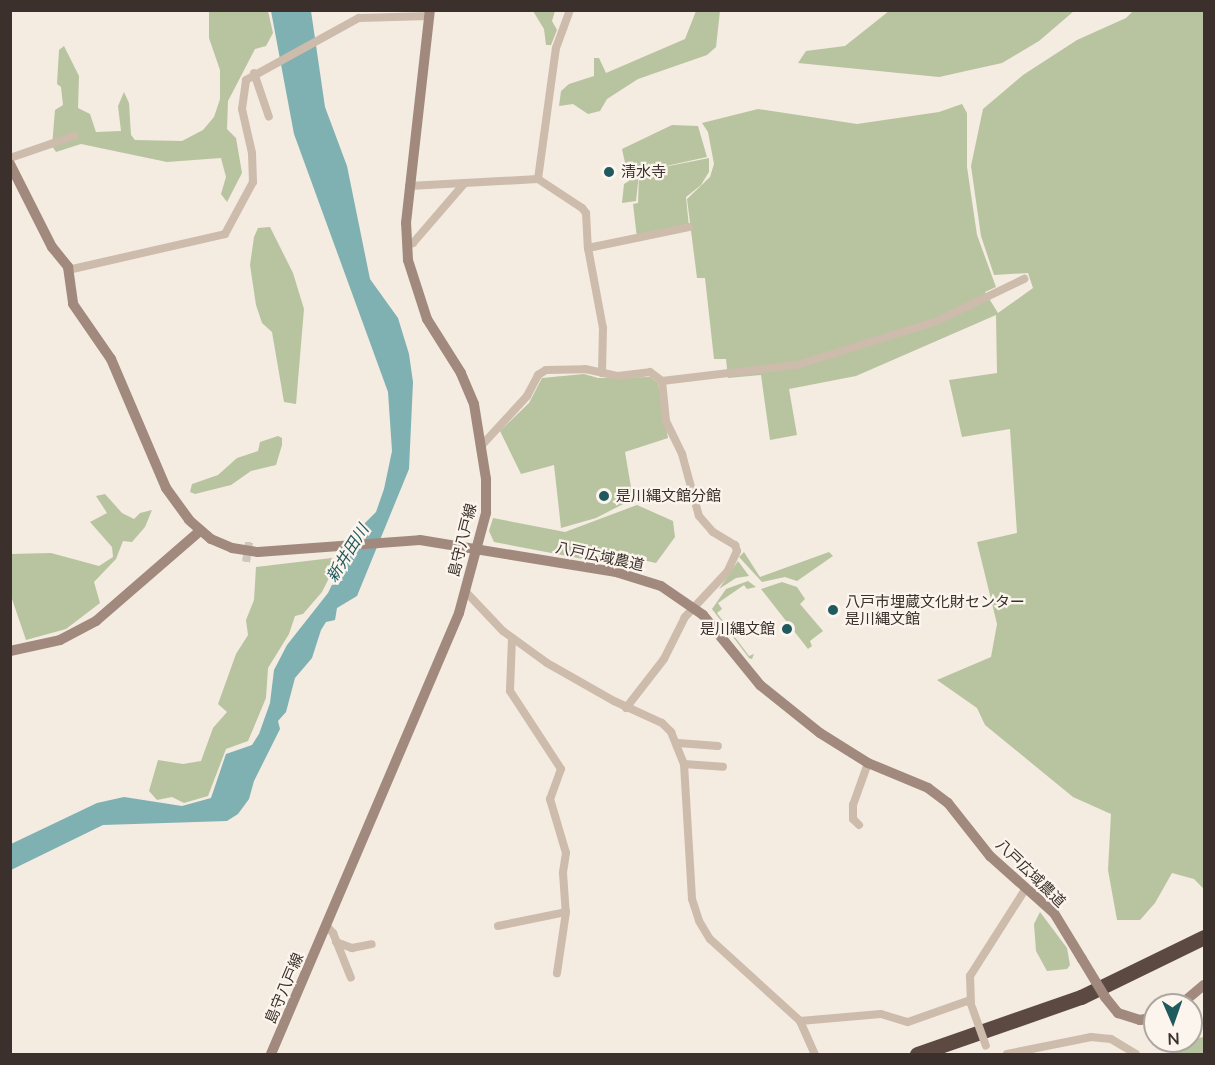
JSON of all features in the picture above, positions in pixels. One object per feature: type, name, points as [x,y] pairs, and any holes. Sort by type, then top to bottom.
[{"type":"highway","points":[[917,1054],[1081,997],[1204,937]]},
{"type":"street","points":[[538,179],[556,48],[570,10]]},
{"type":"street","points":[[10,164],[52,247],[68,270],[218,237],[231,229],[253,182],[242,97],[246,80],[267,66],[371,15],[430,13]]},
{"type":"street","name":"島守八戸線","points":[[272,1054],[465,591],[487,497],[482,445],[468,387],[418,298],[407,244],[409,186],[430,13]]},
{"type":"street","points":[[254,73],[269,117]]},
{"type":"street","points":[[10,158],[74,136]]},
{"type":"street","points":[[409,186],[538,179],[586,213],[588,248],[603,328],[602,373]]},
{"type":"street","points":[[407,244],[412,243],[465,183]]},
{"type":"street","points":[[588,248],[689,227]]},
{"type":"street","name":"八戸広域農道","points":[[68,270],[73,304],[111,359],[166,488],[179,509],[200,531],[220,544],[245,551],[402,540],[475,547],[632,576],[661,586],[692,607],[760,685],[820,733],[868,763],[928,788],[948,803],[990,856],[1054,913],[1105,997],[1118,1013],[1143,1019]]},
{"type":"street","points":[[482,445],[527,396],[538,375],[562,369],[618,376],[650,372],[662,381],[797,365],[937,321],[1024,279]]},
{"type":"street","points":[[626,708],[664,659],[692,607],[727,572],[738,548],[713,532],[699,516],[682,454],[666,421],[662,381]]},
{"type":"street","points":[[10,651],[60,640],[96,621],[200,531]]},
{"type":"street","points":[[465,591],[512,638],[574,680],[626,708],[662,723],[678,743],[684,764],[692,899],[699,921],[710,939],[800,1021],[815,1054]]},
{"type":"street","points":[[512,638],[510,691],[561,769],[550,799],[565,840],[566,912],[557,973]]},
{"type":"street","points":[[678,743],[718,746]]},
{"type":"street","points":[[859,825],[853,819],[853,805],[868,763]]},
{"type":"street","points":[[684,764],[723,766]]},
{"type":"street","points":[[988,1050],[971,1004],[970,976],[1026,888]]},
{"type":"street","points":[[498,926],[566,912]]},
{"type":"street","points":[[326,925],[351,978]]},
{"type":"street","points":[[336,942],[352,948],[372,944]]},
{"type":"street","points":[[800,1021],[881,1014],[908,1022],[971,1004]]},
{"type":"street","points":[[1007,1054],[1091,1036],[1111,1039],[1136,1054]]},
{"type":"green space","points":[[209,11],[268,11],[273,33],[266,46],[255,49],[228,101],[227,129],[236,138],[242,173],[227,202],[221,194],[226,177],[221,158],[167,162],[81,144],[56,152],[52,146],[55,110],[63,105],[61,87],[57,84],[59,50],[64,46],[79,76],[78,108],[90,114],[96,132],[121,131],[118,106],[124,92],[129,103],[131,135],[135,140],[182,141],[203,130],[214,117],[220,99],[220,70],[209,38]]},
{"type":"green space","points":[[533,11],[555,11],[552,21],[557,30],[551,45],[546,45],[544,29]]},
{"type":"green space","points":[[696,11],[720,11],[716,47],[707,55],[638,79],[607,99],[600,111],[588,114],[573,104],[559,106],[561,91],[569,84],[594,76],[594,58],[599,58],[606,73],[685,39]]},
{"type":"green space","points":[[889,11],[1074,11],[1039,41],[1002,63],[939,77],[798,63],[806,51],[845,46]]},
{"type":"green space","points":[[1133,11],[1204,11],[1204,889],[1194,879],[1172,873],[1155,903],[1140,920],[1117,920],[1108,870],[1111,814],[1073,797],[985,725],[977,708],[937,680],[991,657],[997,624],[977,542],[1017,533],[1010,429],[962,437],[949,380],[997,373],[996,315],[856,376],[789,389],[797,435],[770,440],[761,375],[728,378],[726,359],[714,359],[705,278],[697,278],[687,199],[710,177],[714,164],[708,132],[702,123],[758,109],[857,124],[939,112],[962,104],[967,113],[967,167],[977,235],[996,287],[985,292],[998,313],[1033,288],[1028,273],[994,275],[981,236],[971,166],[983,109],[1023,75],[1077,40],[1126,18]]},
{"type":"green space","points":[[672,125],[698,126],[707,157],[639,172],[709,158],[709,172],[701,185],[686,197],[689,227],[637,238],[633,204],[638,203],[639,174],[636,201],[622,203],[624,184],[629,181],[622,149]]},
{"type":"green space","points":[[270,227],[293,273],[304,309],[296,404],[284,402],[272,332],[262,323],[256,305],[250,265],[254,237],[258,228]]},
{"type":"green space","points":[[584,374],[598,378],[650,377],[658,383],[668,438],[625,452],[633,499],[596,518],[561,528],[554,465],[521,474],[500,431],[529,403],[542,378]]},
{"type":"green space","points":[[278,436],[282,438],[282,445],[276,465],[251,471],[231,485],[195,494],[190,492],[192,484],[218,475],[237,458],[258,451],[260,442]]},
{"type":"green space","points":[[105,494],[122,513],[134,519],[140,513],[152,510],[145,527],[132,542],[123,541],[116,559],[94,582],[100,603],[66,629],[26,640],[11,596],[11,554],[51,553],[99,566],[113,557],[112,547],[90,522],[107,513],[96,496]]},
{"type":"green space","points":[[637,505],[673,521],[675,537],[656,563],[638,559],[636,569],[494,542],[489,531],[493,518],[565,532]]},
{"type":"green space","points":[[744,552],[760,577],[829,552],[833,556],[797,581],[785,577],[762,582],[739,557]]},
{"type":"green space","points":[[332,558],[332,572],[322,592],[303,614],[295,616],[289,634],[268,668],[266,698],[248,741],[226,749],[208,796],[184,803],[172,797],[157,800],[149,791],[158,760],[183,764],[201,761],[213,728],[227,712],[218,704],[236,654],[248,635],[246,620],[254,600],[256,567]]},
{"type":"green space","points":[[738,561],[749,576],[736,578],[719,589]]},
{"type":"green space","points":[[748,581],[756,587],[747,589],[744,585],[718,603],[722,609],[717,613],[749,656],[754,654],[752,659],[749,658],[712,609],[726,589]]},
{"type":"green space","points":[[782,582],[797,587],[805,599],[800,604],[823,631],[810,641],[812,646],[808,649],[761,589]]},
{"type":"green space","points":[[1040,912],[1067,948],[1070,965],[1067,969],[1047,971],[1036,951],[1034,924]]},
{"type":"green space","points":[[1203,1037],[1204,1054],[1176,1054],[1203,1053]]},
{"type":"water","points":[[271,11],[311,11],[325,107],[347,166],[370,279],[398,318],[409,354],[413,382],[409,469],[357,596],[337,608],[335,620],[326,622],[321,630],[312,658],[295,678],[286,712],[278,721],[280,729],[254,781],[249,799],[238,814],[227,821],[103,825],[11,870],[11,844],[97,803],[124,797],[182,806],[211,798],[226,754],[252,745],[259,734],[270,703],[274,670],[287,645],[328,593],[359,529],[376,512],[384,489],[392,451],[388,392],[294,134]]},
{"type":"tunnel","points":[[246,562],[250,538]]},
{"type":"place","name":"清水寺","points":[[609,172]]},
{"type":"place","name":"是川縄文館分館","points":[[604,496]]},
{"type":"place","name":"八戸市埋蔵文化財センター 是川縄文館","points":[[833,610]]},
{"type":"place","name":"是川縄文館","points":[[787,629]]},
{"type":"water label","name":"新井田川","points":[[347,553]]}]
